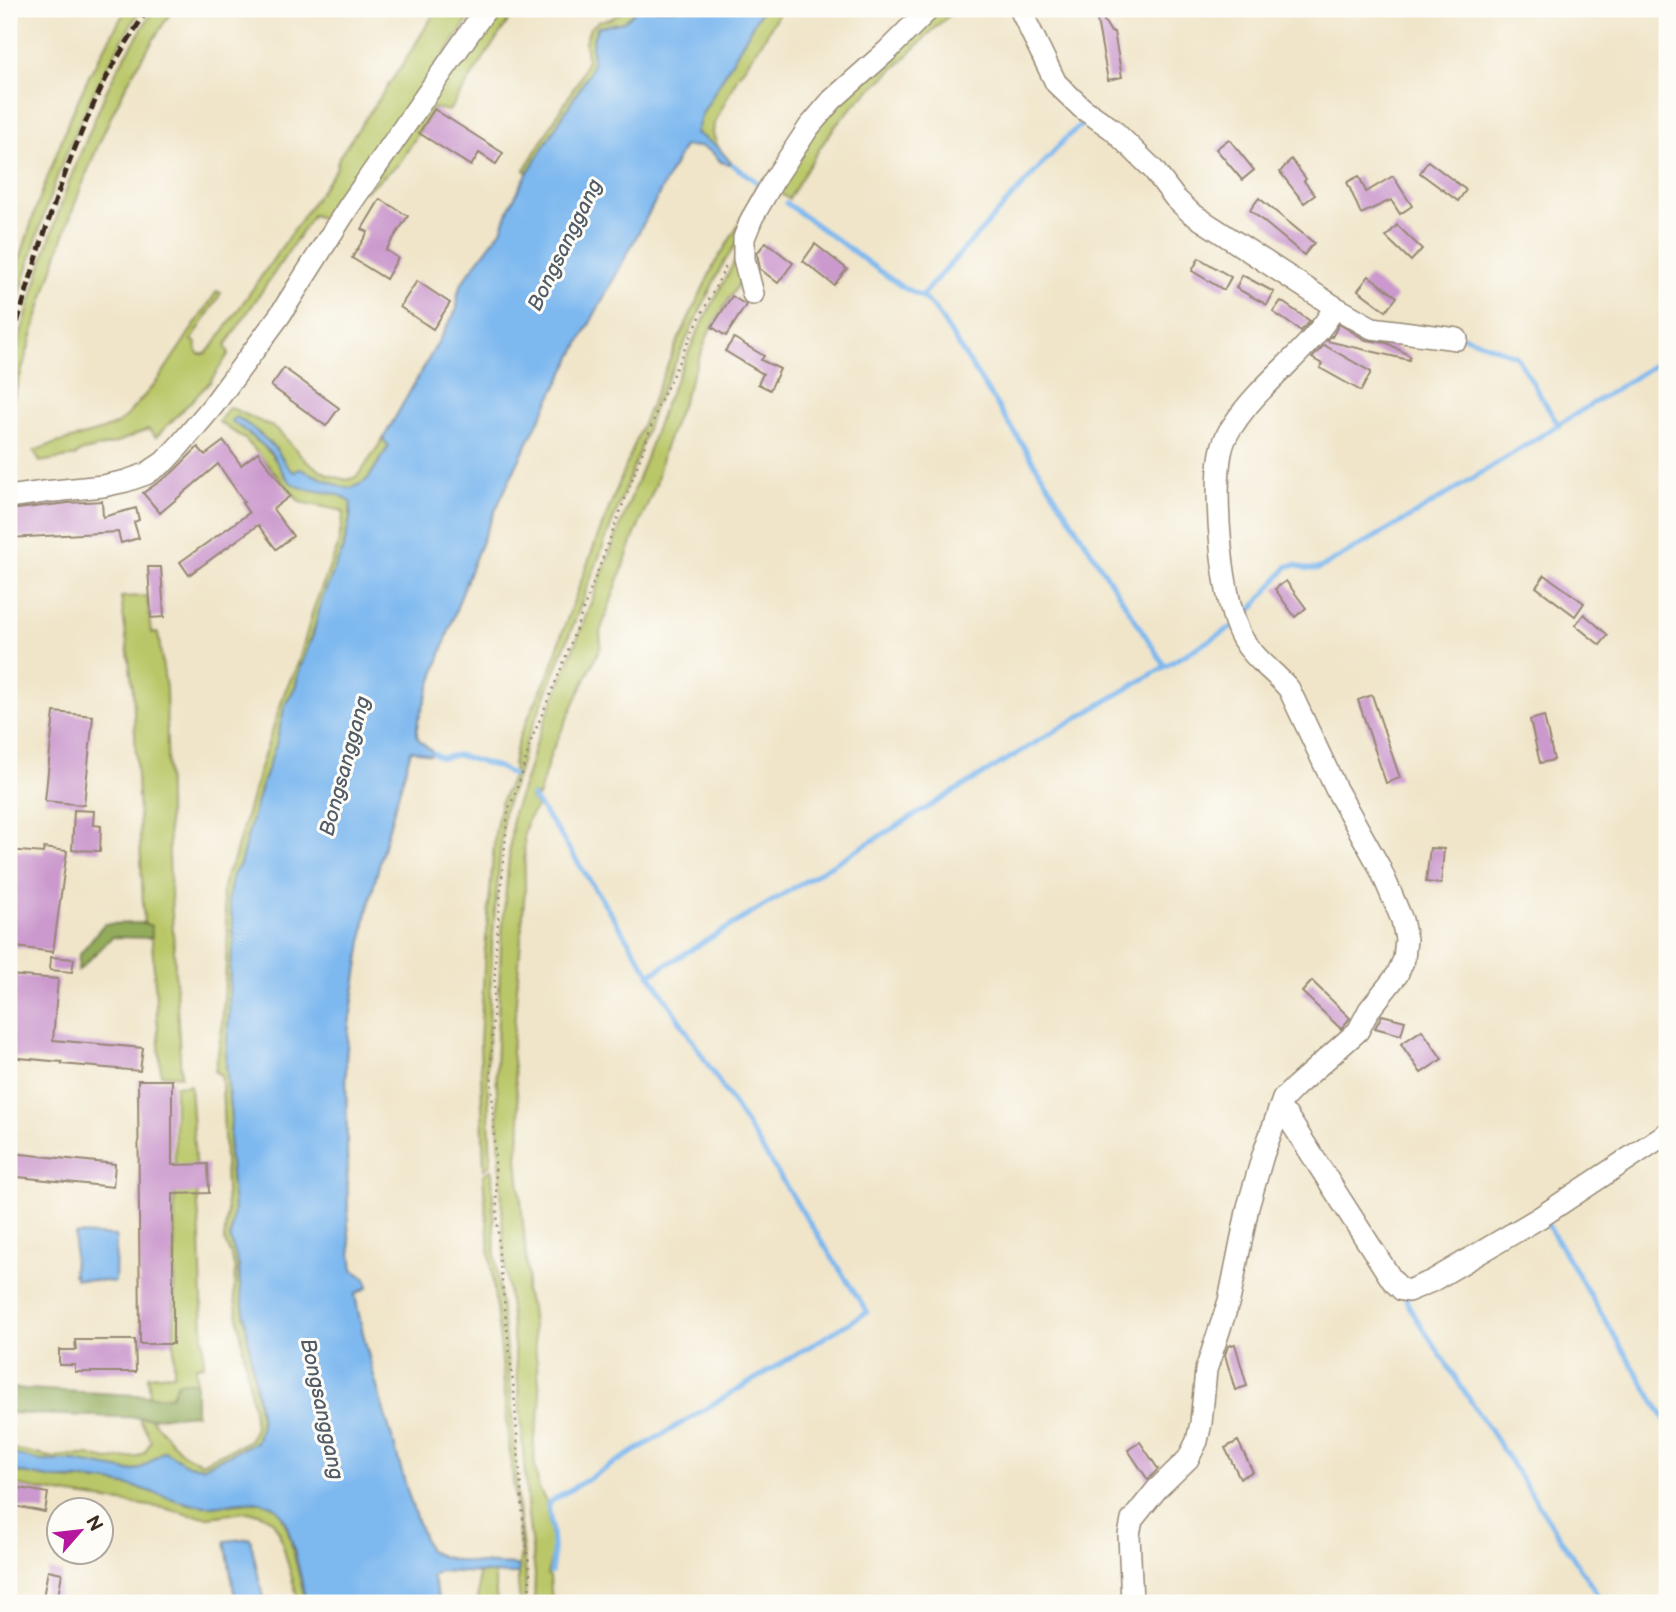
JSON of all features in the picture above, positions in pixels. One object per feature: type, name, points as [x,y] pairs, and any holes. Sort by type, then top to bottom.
[{"type":"street","points":[[9,497],[126,481],[146,474],[179,446],[212,407],[280,315],[349,206],[486,9]]},
{"type":"street","points":[[753,294],[744,259],[744,238],[769,189],[809,127],[832,100],[929,9]]},
{"type":"street","points":[[1020,9],[1056,83],[1082,108],[1112,129],[1153,169],[1175,198],[1191,213],[1335,307],[1372,328],[1457,339]]},
{"type":"street","points":[[1132,1603],[1129,1535],[1132,1520],[1157,1489],[1188,1459],[1197,1441],[1206,1370],[1229,1301],[1248,1207],[1283,1099],[1358,1031],[1369,1010],[1397,975],[1404,959],[1406,939],[1402,920],[1379,866],[1336,789],[1289,689],[1253,654],[1241,635],[1227,590],[1223,556],[1219,482],[1221,453],[1226,436],[1244,410],[1317,333],[1335,307]]},
{"type":"street","points":[[1278,1112],[1287,1116],[1392,1280],[1402,1290],[1408,1291],[1432,1281],[1527,1225],[1667,1133]]},
{"type":"path","points":[[529,1603],[530,1574],[499,1254],[491,1066],[496,944],[508,812],[530,743],[566,657],[659,407],[723,271],[744,238]]},
{"type":"green space","points":[[126,9],[141,9],[106,68],[67,151],[45,211],[9,331],[9,294],[36,208],[70,118],[90,74]]},
{"type":"green space","points":[[154,9],[173,9],[128,82],[91,162],[61,245],[9,414],[9,373],[68,184],[106,92]]},
{"type":"green space","points":[[437,9],[476,9],[329,221],[313,215],[225,346],[229,353],[210,382],[156,437],[148,429],[75,456],[40,462],[34,451],[103,430],[124,419],[158,380],[217,291],[221,293],[192,340],[197,344],[196,351],[199,354],[205,354],[213,346],[336,169],[339,157]]},
{"type":"green space","points":[[491,9],[516,9],[449,111],[434,108],[399,164],[363,193]]},
{"type":"green space","points":[[627,9],[637,9],[624,22],[598,27],[592,45],[593,63],[588,75],[528,172],[524,170],[580,78],[587,59],[585,42],[590,28],[599,21],[610,19]]},
{"type":"green space","points":[[762,9],[781,9],[737,78],[714,124],[713,134],[718,147],[696,133],[702,114]]},
{"type":"green space","points":[[933,9],[958,9],[843,117],[821,146],[789,199],[773,189],[811,129]]},
{"type":"green space","points":[[757,186],[763,191],[741,236],[720,269],[655,405],[557,667],[526,742],[504,811],[492,944],[487,1067],[491,1164],[484,1169],[480,1041],[495,833],[501,802],[514,773],[513,765],[520,735],[552,667],[593,549],[637,438],[675,347],[714,265],[735,231]]},
{"type":"green space","points":[[741,249],[744,275],[709,332],[600,632],[601,646],[551,753],[538,797],[531,794],[530,797],[537,806],[528,819],[524,833],[525,888],[512,1052],[521,1126],[517,1157],[528,1278],[525,1291],[531,1308],[541,1402],[534,1443],[535,1467],[539,1489],[546,1501],[552,1544],[547,1574],[550,1577],[552,1603],[534,1603],[535,1574],[504,1253],[496,1067],[501,945],[513,813],[535,745],[663,409],[696,335]]},
{"type":"green space","points":[[229,407],[277,429],[306,461],[329,475],[347,480],[356,477],[383,439],[389,445],[368,479],[351,488],[342,487],[300,469],[294,472],[258,432],[237,417],[232,421],[269,453],[285,477],[312,489],[345,496],[351,502],[344,546],[296,686],[285,705],[276,745],[260,790],[240,864],[233,875],[228,900],[234,943],[230,966],[226,1063],[234,1208],[230,1238],[237,1258],[261,1425],[256,1442],[203,1467],[188,1465],[164,1451],[140,1469],[128,1471],[63,1461],[40,1461],[9,1453],[9,1448],[55,1458],[72,1455],[88,1455],[107,1460],[137,1457],[145,1452],[151,1441],[139,1417],[150,1418],[182,1453],[201,1463],[249,1441],[255,1427],[234,1293],[235,1270],[224,1240],[227,1213],[222,1082],[221,1075],[215,1072],[222,1029],[228,933],[222,893],[285,691],[298,664],[314,607],[338,546],[344,511],[300,502],[246,440],[219,422]]},
{"type":"green space","points":[[147,596],[151,633],[158,633],[166,689],[169,858],[181,1076],[161,1074],[151,926],[144,924],[133,691],[121,597]]},
{"type":"green space","points":[[144,923],[151,926],[152,938],[112,937],[78,971],[79,955],[104,924]]},
{"type":"green space","points":[[190,1085],[200,1235],[204,1365],[196,1366],[196,1382],[178,1382],[171,1397],[150,1396],[148,1376],[174,1374],[175,1086]]},
{"type":"green space","points":[[492,1169],[495,1254],[511,1392],[519,1517],[526,1574],[525,1603],[520,1603],[518,1573],[521,1555],[483,1175]]},
{"type":"green space","points":[[178,1382],[196,1382],[196,1414],[150,1418],[9,1413],[9,1388],[171,1397]]},
{"type":"green space","points":[[9,1470],[57,1479],[103,1481],[132,1486],[190,1504],[207,1506],[263,1502],[271,1505],[280,1512],[288,1530],[306,1603],[299,1603],[279,1532],[272,1520],[259,1513],[245,1512],[210,1517],[190,1515],[164,1508],[116,1501],[116,1496],[77,1496],[9,1484]]},
{"type":"green space","points":[[478,1572],[495,1573],[497,1603],[478,1603]]},
{"type":"water","name":"Bongsanggang","points":[[637,9],[762,9],[702,114],[696,133],[718,147],[733,165],[721,162],[712,152],[702,147],[684,146],[561,378],[491,520],[461,594],[418,721],[418,738],[434,753],[430,755],[411,750],[386,838],[366,916],[346,1060],[348,1225],[353,1270],[366,1278],[368,1287],[355,1294],[372,1370],[414,1511],[429,1551],[461,1561],[518,1565],[519,1569],[517,1574],[439,1571],[432,1576],[440,1603],[306,1603],[288,1528],[279,1511],[272,1506],[255,1502],[197,1505],[117,1483],[38,1476],[9,1470],[9,1453],[40,1461],[75,1461],[128,1471],[140,1469],[164,1451],[188,1465],[203,1467],[256,1442],[261,1425],[259,1406],[239,1266],[230,1239],[234,1208],[226,1063],[230,966],[234,943],[228,900],[233,875],[240,864],[260,790],[276,745],[285,705],[296,686],[322,599],[344,546],[351,503],[339,495],[293,484],[286,478],[271,453],[232,421],[236,417],[257,432],[272,445],[288,468],[294,472],[300,469],[342,487],[351,488],[368,479],[389,446],[383,439],[457,309],[458,292],[463,281],[501,230],[528,172],[588,75],[593,63],[592,45],[598,27],[624,22]]},
{"type":"water","points":[[75,1234],[116,1236],[115,1282],[75,1279]]},
{"type":"water","points":[[250,1538],[264,1602],[236,1603],[225,1541]]},
{"type":"building","points":[[1095,9],[1111,32],[1114,32],[1122,77],[1108,80]]},
{"type":"building","points":[[434,109],[503,153],[496,164],[479,153],[471,166],[419,133]]},
{"type":"building","points":[[1229,139],[1254,170],[1242,180],[1216,149]]},
{"type":"building","points":[[1291,159],[1315,195],[1304,203],[1280,172]]},
{"type":"building","points":[[1428,161],[1466,190],[1458,201],[1420,173]]},
{"type":"building","points":[[1359,176],[1366,192],[1393,176],[1412,206],[1400,214],[1391,200],[1361,214],[1347,182]]},
{"type":"building","points":[[1259,198],[1314,243],[1304,255],[1250,210]]},
{"type":"building","points":[[380,199],[408,216],[386,250],[398,258],[386,279],[352,258],[368,232],[362,229]]},
{"type":"building","points":[[1397,225],[1422,249],[1411,261],[1386,237]]},
{"type":"building","points":[[766,242],[793,263],[778,283],[760,269],[757,253]]},
{"type":"building","points":[[815,244],[847,269],[834,285],[803,261]]},
{"type":"building","points":[[1199,258],[1231,277],[1224,290],[1192,271]]},
{"type":"building","points":[[1242,275],[1274,292],[1267,305],[1236,288]]},
{"type":"building","points":[[1369,276],[1397,297],[1386,311],[1358,290]]},
{"type":"building","points":[[417,281],[450,303],[433,329],[400,307]]},
{"type":"building","points":[[732,296],[746,305],[726,336],[712,327]]},
{"type":"building","points":[[1281,301],[1310,321],[1301,331],[1273,312]]},
{"type":"building","points":[[1339,324],[1366,340],[1387,343],[1410,356],[1409,360],[1327,341]]},
{"type":"building","points":[[734,338],[764,356],[761,360],[780,369],[770,390],[758,384],[763,374],[725,351]]},
{"type":"building","points":[[1324,345],[1371,372],[1361,391],[1320,368],[1322,364],[1312,358]]},
{"type":"building","points":[[284,368],[339,408],[326,426],[271,386]]},
{"type":"building","points":[[224,441],[241,465],[258,452],[290,496],[273,509],[293,536],[276,549],[258,525],[189,575],[180,562],[249,513],[242,503],[244,502],[218,464],[160,513],[143,493],[172,473],[198,447],[205,455]]},
{"type":"building","points":[[102,501],[103,517],[136,508],[139,520],[134,522],[139,538],[121,543],[118,532],[9,538],[9,510]]},
{"type":"building","points":[[148,567],[161,567],[164,617],[151,618]]},
{"type":"building","points":[[1545,575],[1584,603],[1575,616],[1536,587]]},
{"type":"building","points":[[1286,581],[1306,608],[1295,617],[1275,589]]},
{"type":"building","points":[[1584,614],[1608,635],[1600,645],[1575,625]]},
{"type":"building","points":[[1372,695],[1400,778],[1386,783],[1358,700]]},
{"type":"building","points":[[54,712],[93,716],[84,805],[45,801]]},
{"type":"building","points":[[1544,716],[1554,760],[1540,763],[1530,720]]},
{"type":"building","points":[[74,810],[94,811],[93,825],[101,826],[100,851],[72,850]]},
{"type":"building","points":[[44,848],[67,851],[53,952],[9,946],[9,850],[43,853]]},
{"type":"building","points":[[1430,848],[1444,849],[1441,884],[1426,882]]},
{"type":"building","points":[[51,957],[74,959],[72,972],[50,970]]},
{"type":"building","points":[[9,975],[58,979],[53,1040],[143,1048],[140,1071],[9,1057]]},
{"type":"building","points":[[1312,981],[1350,1018],[1341,1029],[1302,992]]},
{"type":"building","points":[[1382,1015],[1405,1021],[1401,1035],[1375,1028]]},
{"type":"building","points":[[1422,1030],[1442,1059],[1421,1073],[1401,1044]]},
{"type":"building","points":[[138,1080],[172,1080],[172,1165],[208,1164],[209,1193],[173,1194],[173,1344],[140,1344]]},
{"type":"building","points":[[12,1153],[115,1164],[113,1187],[9,1176]]},
{"type":"building","points":[[75,1340],[135,1340],[136,1372],[75,1372],[75,1365],[59,1365],[59,1350],[76,1350]]},
{"type":"building","points":[[1235,1344],[1247,1386],[1235,1390],[1225,1355],[1228,1346]]},
{"type":"building","points":[[1238,1441],[1253,1472],[1240,1478],[1225,1448]]},
{"type":"building","points":[[1140,1442],[1158,1469],[1148,1480],[1128,1450]]},
{"type":"building","points":[[9,1486],[48,1493],[45,1512],[9,1505]]},
{"type":"building","points":[[48,1570],[62,1573],[57,1603],[42,1603]]},
{"type":"waterway","points":[[921,296],[1069,135],[1087,120]]},
{"type":"waterway","points":[[733,165],[758,183]]},
{"type":"waterway","points":[[786,203],[902,287],[921,296],[935,309],[1165,666]]},
{"type":"waterway","points":[[1463,336],[1516,356],[1559,426]]},
{"type":"waterway","points":[[1246,616],[1288,566],[1318,569],[1340,557],[1417,513],[1667,357]]},
{"type":"waterway","points":[[649,975],[1232,627]]},
{"type":"waterway","points":[[434,753],[441,758],[457,755],[498,767],[513,775]]},
{"type":"waterway","points":[[532,796],[559,833],[867,1312],[548,1503],[553,1546],[551,1572]]},
{"type":"waterway","points":[[1546,1222],[1667,1423]]},
{"type":"waterway","points":[[1407,1298],[1411,1310],[1603,1603]]},
{"type":"railway","points":[[9,351],[48,222],[83,128],[108,74],[148,9]]}]
